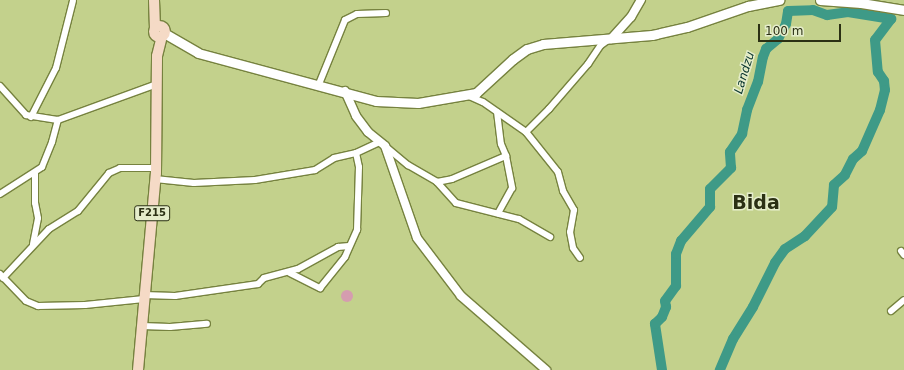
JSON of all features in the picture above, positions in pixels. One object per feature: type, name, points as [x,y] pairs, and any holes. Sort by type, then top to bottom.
[{"type":"main road","points":[[159,31],[198,53],[345,91],[376,101],[418,103],[467,96],[490,83],[502,69],[527,49],[543,44],[652,35],[687,27],[748,6],[779,0]]},
{"type":"main road","points":[[820,0],[861,3],[904,10]]},
{"type":"main road","name":"F215","points":[[138,370],[155,174],[157,56],[153,48],[159,31],[154,1]]},
{"type":"street","points":[[526,132],[580,74],[601,45],[611,39],[631,17],[642,0]]},
{"type":"street","points":[[31,117],[56,68],[73,1]]},
{"type":"street","points":[[319,84],[344,20],[358,14],[386,13]]},
{"type":"street","points":[[0,86],[20,112],[31,117],[58,120],[157,84]]},
{"type":"street","points":[[345,91],[356,116],[368,132],[408,165],[437,182],[456,203],[519,219],[550,237]]},
{"type":"street","points":[[467,96],[483,102],[526,132],[558,172],[574,210],[570,239],[580,258]]},
{"type":"street","points":[[497,112],[501,144],[506,156],[512,188],[498,213]]},
{"type":"street","points":[[0,194],[36,173],[46,158],[58,120]]},
{"type":"street","points":[[349,246],[338,247],[290,274],[264,278],[258,284],[239,285],[223,290],[175,296],[144,297],[85,305],[38,306],[26,301],[1,276],[49,229],[78,211],[109,173],[120,168],[194,183],[255,180],[315,170],[334,158],[356,153],[383,144]]},
{"type":"street","points":[[383,144],[417,238],[461,296],[546,370]]},
{"type":"street","points":[[290,274],[314,287],[320,288],[345,257],[349,246],[356,235],[359,167],[356,153]]},
{"type":"street","points":[[437,182],[452,179],[506,156]]},
{"type":"street","points":[[33,244],[38,218],[35,203],[36,173]]},
{"type":"street","points":[[891,311],[904,300]]},
{"type":"street","points":[[142,326],[170,327],[207,324]]},
{"type":"shaded area","points":[[345,290],[349,290],[353,296],[349,302],[345,302],[341,298],[341,294]]},
{"type":"waterway","name":"Landzu","points":[[662,370],[655,324],[662,317],[666,307],[665,301],[676,286],[676,254],[681,241],[710,207],[710,189],[731,168],[730,152],[742,134],[747,110],[758,82],[763,57],[766,49],[778,39],[786,24],[788,11],[813,10],[827,15],[848,12],[891,19],[875,40],[878,72],[884,81],[885,90],[880,110],[862,151],[853,159],[845,175],[834,185],[832,207],[805,236],[785,249],[775,263],[753,307],[733,339],[720,370]]},
{"type":"district","name":"Bida","points":[[756,203]]}]
